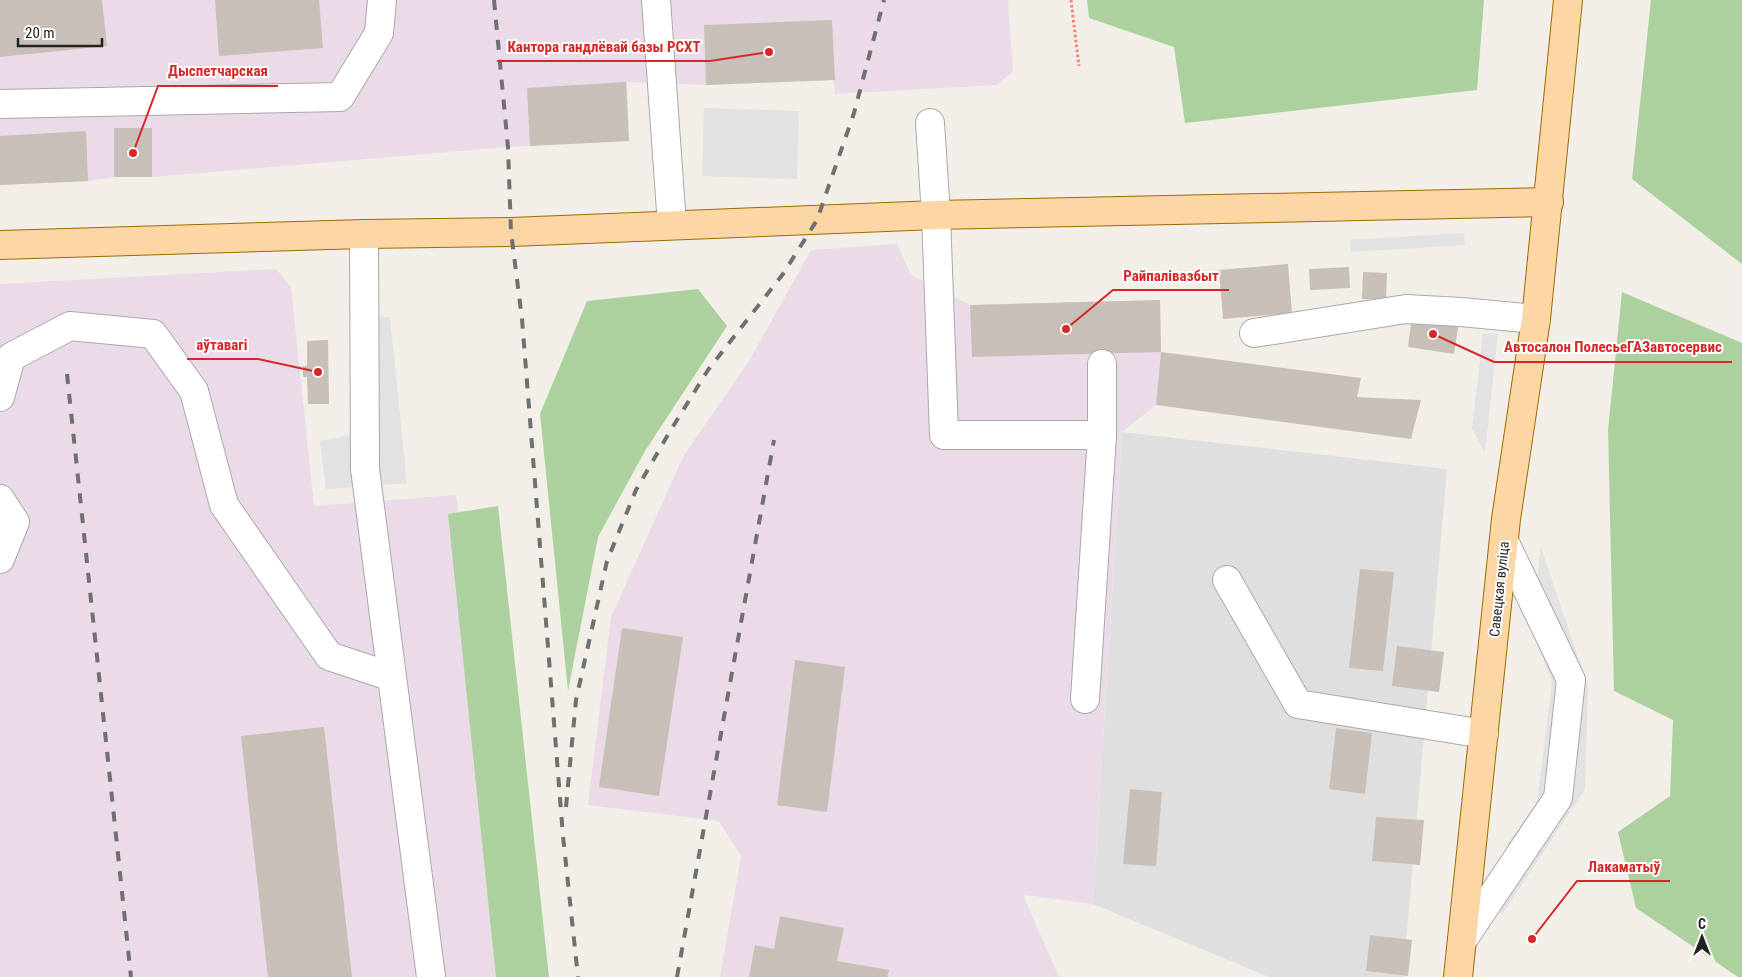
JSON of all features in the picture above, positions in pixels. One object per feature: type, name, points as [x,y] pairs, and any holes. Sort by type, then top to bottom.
[{"type":"main road","name":"Савецкая вуліца","points":[[1458,977],[1504,541],[1536,319],[1568,0]]},
{"type":"main road","points":[[0,246],[364,234],[511,232],[936,215],[1549,202]]},
{"type":"lane","points":[[0,104],[340,97],[379,33],[382,0]]},
{"type":"lane","points":[[656,0],[672,225]]},
{"type":"lane","points":[[930,123],[936,215],[944,435],[1102,435]]},
{"type":"lane","points":[[364,234],[365,469],[430,977]]},
{"type":"lane","points":[[1254,333],[1406,309],[1536,319]]},
{"type":"lane","points":[[0,396],[11,357],[70,326],[153,334],[194,391],[224,505],[328,656],[392,677]]},
{"type":"lane","points":[[1085,699],[1102,435],[1102,364]]},
{"type":"lane","points":[[0,499],[15,522],[0,559]]},
{"type":"lane","points":[[1462,941],[1558,798],[1572,680],[1504,541]]},
{"type":"lane","points":[[1227,580],[1298,704],[1484,734]]},
{"type":"path","points":[[1071,0],[1079,66]]},
{"type":"shaded area","points":[[0,0],[1008,0],[1013,72],[996,85],[835,94],[834,80],[706,85],[627,82],[629,141],[508,147],[152,177],[114,177],[88,181],[0,185]]},
{"type":"shaded area","points":[[704,108],[799,111],[797,179],[702,176]]},
{"type":"shaded area","points":[[1464,233],[1465,245],[1351,252],[1350,240]]},
{"type":"shaded area","points":[[897,244],[911,275],[970,305],[1160,300],[1161,352],[1156,405],[1122,432],[1093,904],[1023,895],[1059,977],[720,977],[741,856],[719,821],[588,805],[611,617],[684,455],[749,361],[811,250]]},
{"type":"shaded area","points":[[276,269],[291,287],[314,506],[456,495],[516,977],[0,977],[0,284]]},
{"type":"shaded area","points":[[365,313],[390,318],[407,483],[326,489],[320,441],[374,431]]},
{"type":"shaded area","points":[[1498,333],[1485,453],[1472,428],[1483,334]]},
{"type":"shaded area","points":[[1122,432],[1447,469],[1403,977],[1269,977],[1093,904]]},
{"type":"shaded area","points":[[1541,547],[1588,687],[1585,789],[1500,918],[1507,844],[1537,802],[1552,682],[1531,627]]},
{"type":"green space","points":[[1087,0],[1484,0],[1477,90],[1185,123],[1174,47],[1089,18]]},
{"type":"green space","points":[[1651,0],[1742,0],[1742,264],[1632,179]]},
{"type":"green space","points":[[698,289],[727,326],[645,451],[598,537],[568,691],[540,414],[587,301]]},
{"type":"green space","points":[[1622,292],[1742,343],[1742,977],[1738,977],[1636,908],[1618,832],[1670,796],[1673,720],[1614,691],[1608,430]]},
{"type":"green space","points":[[498,506],[549,977],[496,977],[448,514]]},
{"type":"building","points":[[0,0],[102,0],[107,46],[0,57]]},
{"type":"building","points":[[215,0],[319,0],[323,48],[219,56]]},
{"type":"building","points":[[832,20],[835,80],[706,85],[704,25]]},
{"type":"building","points":[[626,82],[629,141],[530,146],[527,88]]},
{"type":"building","points":[[114,128],[152,128],[152,177],[114,177]]},
{"type":"building","points":[[86,131],[88,181],[0,185],[0,136]]},
{"type":"building","points":[[1288,264],[1292,313],[1223,319],[1219,270]]},
{"type":"building","points":[[1349,267],[1350,288],[1310,290],[1309,269]]},
{"type":"building","points":[[1363,272],[1387,273],[1386,300],[1362,299]]},
{"type":"building","points":[[1160,300],[1161,352],[972,357],[970,305]]},
{"type":"building","points":[[1412,315],[1459,321],[1454,354],[1408,347]]},
{"type":"building","points":[[328,340],[329,404],[308,404],[307,377],[303,377],[303,366],[307,366],[307,341]]},
{"type":"building","points":[[1161,352],[1361,378],[1357,397],[1421,400],[1411,439],[1156,405]]},
{"type":"building","points":[[1360,569],[1394,572],[1383,671],[1349,668]]},
{"type":"building","points":[[622,628],[683,637],[659,796],[599,787]]},
{"type":"building","points":[[1397,646],[1444,652],[1439,692],[1392,686]]},
{"type":"building","points":[[795,660],[845,667],[827,812],[777,805]]},
{"type":"building","points":[[324,727],[352,977],[268,977],[241,736]]},
{"type":"building","points":[[1336,728],[1372,733],[1365,794],[1329,789]]},
{"type":"building","points":[[1130,789],[1162,792],[1156,866],[1123,864]]},
{"type":"building","points":[[1376,817],[1424,820],[1420,865],[1372,861]]},
{"type":"building","points":[[780,916],[844,928],[837,961],[889,970],[887,977],[749,977],[755,945],[774,949]]},
{"type":"building","points":[[1370,935],[1412,940],[1408,976],[1366,971]]},
{"type":"railway","points":[[494,0],[508,147],[511,232],[522,319],[563,836],[578,977]]},
{"type":"railway","points":[[566,807],[576,700],[607,561],[636,490],[669,433],[708,370],[783,274],[817,220],[854,113],[884,0]]},
{"type":"railway","points":[[67,374],[131,977]]},
{"type":"railway","points":[[677,977],[774,440]]},
{"type":"place","name":"Кантора гандлёвай базы РСХТ","points":[[769,52]]},
{"type":"place","name":"Дыспетчарская","points":[[133,153]]},
{"type":"place","name":"Райпалівазбыт","points":[[1066,329]]},
{"type":"place","name":"Автосалон ПолесьеГАЗавтосервис","points":[[1433,334]]},
{"type":"place","name":"аўтавагі","points":[[318,372]]},
{"type":"place","name":"Лакаматыў","points":[[1532,939]]}]
